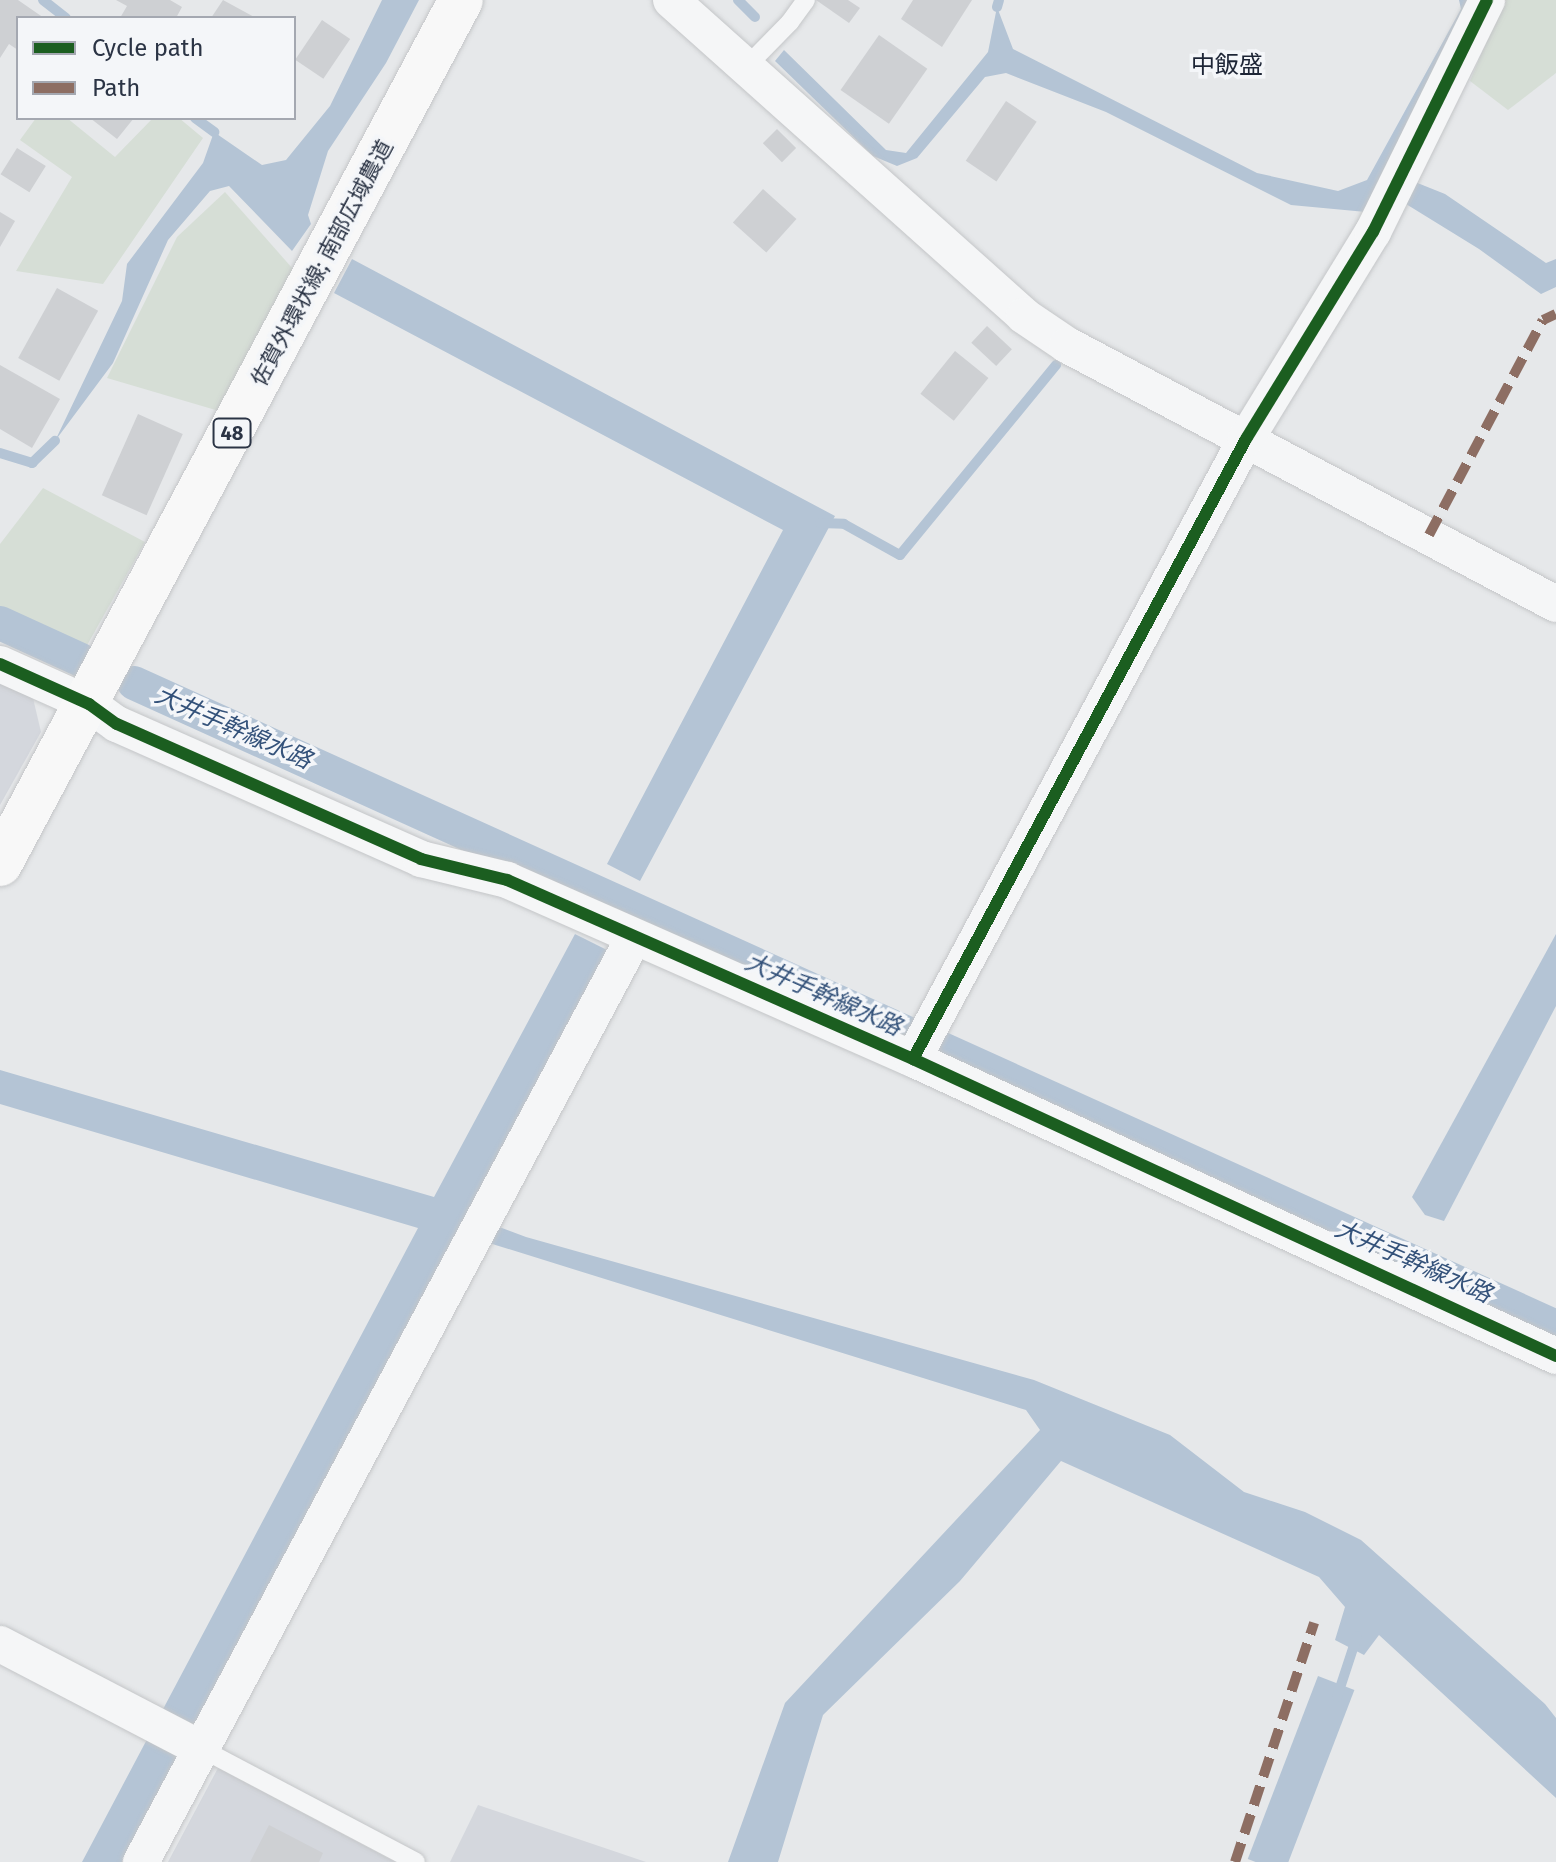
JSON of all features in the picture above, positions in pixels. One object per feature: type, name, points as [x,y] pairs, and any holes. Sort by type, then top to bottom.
[{"type":"main road","name":"佐賀外環状線; 南部広域農道","points":[[0,864],[89,704],[461,0]]},
{"type":"street","points":[[671,0],[1024,316],[1067,345],[1556,604]]},
{"type":"street","points":[[913,1059],[1246,439],[1373,232],[1487,0]]},
{"type":"street","points":[[0,664],[89,704],[117,724],[421,859],[507,880],[913,1059],[1556,1356]]},
{"type":"street","points":[[141,1862],[194,1745],[634,937]]},
{"type":"street","points":[[0,1644],[194,1745]]},
{"type":"lane","points":[[746,67],[790,22],[806,0]]},
{"type":"lane","points":[[194,1745],[416,1862]]},
{"type":"shaded area","points":[[1504,0],[1556,0],[1556,73],[1508,110],[1470,81]]},
{"type":"shaded area","points":[[35,120],[69,120],[115,157],[151,120],[181,120],[203,138],[103,284],[16,271],[72,177],[20,140]]},
{"type":"shaded area","points":[[225,192],[293,269],[219,411],[107,378],[177,237]]},
{"type":"shaded area","points":[[43,488],[145,542],[85,649],[0,611],[0,544]]},
{"type":"shaded area","points":[[0,682],[33,698],[41,732],[0,805]]},
{"type":"shaded area","points":[[218,1768],[395,1862],[168,1862]]},
{"type":"shaded area","points":[[478,1805],[646,1862],[450,1862]]},
{"type":"water","points":[[382,0],[419,0],[386,63],[328,151],[308,215],[311,224],[292,251],[229,186],[210,191],[168,240],[113,363],[55,441],[122,301],[127,264],[203,163],[214,132],[262,165],[286,160],[330,106]]},
{"type":"water","points":[[1459,0],[1468,0],[1366,212],[1291,205],[1106,112],[1006,73],[985,77],[917,158],[897,166],[873,156],[775,61],[784,50],[886,150],[906,153],[988,52],[997,7],[1013,49],[1257,173],[1338,191],[1367,180],[1461,9]]},
{"type":"water","points":[[1415,182],[1445,194],[1546,263],[1556,259],[1556,287],[1541,294],[1479,249],[1406,204]]},
{"type":"water","points":[[352,259],[835,516],[640,881],[607,864],[783,530],[334,293]]},
{"type":"water","points":[[575,934],[607,950],[467,1215],[526,1237],[1034,1380],[1170,1435],[1244,1492],[1305,1512],[1361,1540],[1545,1704],[1556,1718],[1556,1798],[1379,1635],[1364,1655],[1335,1640],[1345,1607],[1319,1577],[1061,1461],[960,1581],[823,1715],[778,1862],[728,1862],[785,1703],[1040,1430],[1026,1410],[457,1233],[122,1862],[82,1862],[418,1228],[0,1104],[0,1070],[434,1197]]},
{"type":"water","points":[[1556,934],[1556,1006],[1444,1221],[1425,1215],[1412,1197]]},
{"type":"water","points":[[1318,1676],[1354,1690],[1288,1862],[1256,1862],[1248,1859]]},
{"type":"building","points":[[0,0],[18,0],[41,16],[16,16],[16,49],[9,44],[0,58]]},
{"type":"building","points":[[116,0],[170,0],[182,7],[177,16],[121,16],[127,6]]},
{"type":"building","points":[[223,0],[252,16],[212,16]]},
{"type":"building","points":[[816,0],[848,0],[860,8],[849,23]]},
{"type":"building","points":[[913,0],[972,0],[942,47],[901,19]]},
{"type":"building","points":[[322,20],[350,39],[323,79],[296,60]]},
{"type":"building","points":[[879,35],[927,69],[889,124],[841,90]]},
{"type":"building","points":[[1006,101],[1037,122],[996,181],[966,161]]},
{"type":"building","points":[[93,120],[132,120],[117,139]]},
{"type":"building","points":[[777,129],[796,148],[782,162],[763,143]]},
{"type":"building","points":[[17,148],[46,166],[29,192],[1,174]]},
{"type":"building","points":[[763,189],[796,219],[766,253],[733,222]]},
{"type":"building","points":[[0,212],[15,221],[0,247]]},
{"type":"building","points":[[57,288],[98,311],[59,381],[18,358]]},
{"type":"building","points":[[987,326],[1012,349],[996,366],[971,343]]},
{"type":"building","points":[[955,351],[988,378],[954,421],[920,394]]},
{"type":"building","points":[[0,365],[60,399],[32,448],[0,429]]},
{"type":"building","points":[[138,414],[183,434],[147,515],[102,495]]},
{"type":"building","points":[[269,1825],[323,1853],[319,1862],[250,1862]]},
{"type":"waterway","points":[[43,0],[63,16]]},
{"type":"waterway","points":[[738,0],[755,17]]},
{"type":"waterway","points":[[997,7],[999,0]]},
{"type":"waterway","points":[[198,120],[214,132]]},
{"type":"waterway","points":[[820,523],[844,524],[900,555],[1056,365]]},
{"type":"waterway","points":[[0,453],[32,463],[55,441]]},
{"type":"waterway","name":"大井手幹線水路","points":[[0,623],[81,660]]},
{"type":"waterway","name":"大井手幹線水路","points":[[134,683],[1556,1327]]},
{"type":"waterway","points":[[1337,1697],[1357,1636]]},
{"type":"marked path","points":[[1429,535],[1543,320],[1556,314]]},
{"type":"marked path","points":[[1235,1862],[1314,1623]]},
{"type":"cycle path","points":[[913,1059],[1246,439],[1373,232],[1487,0]]},
{"type":"cycle path","points":[[0,664],[89,704],[117,724],[421,859],[507,880],[913,1059],[1556,1356]]},
{"type":"district","name":"中飯盛","points":[[1227,66]]}]
